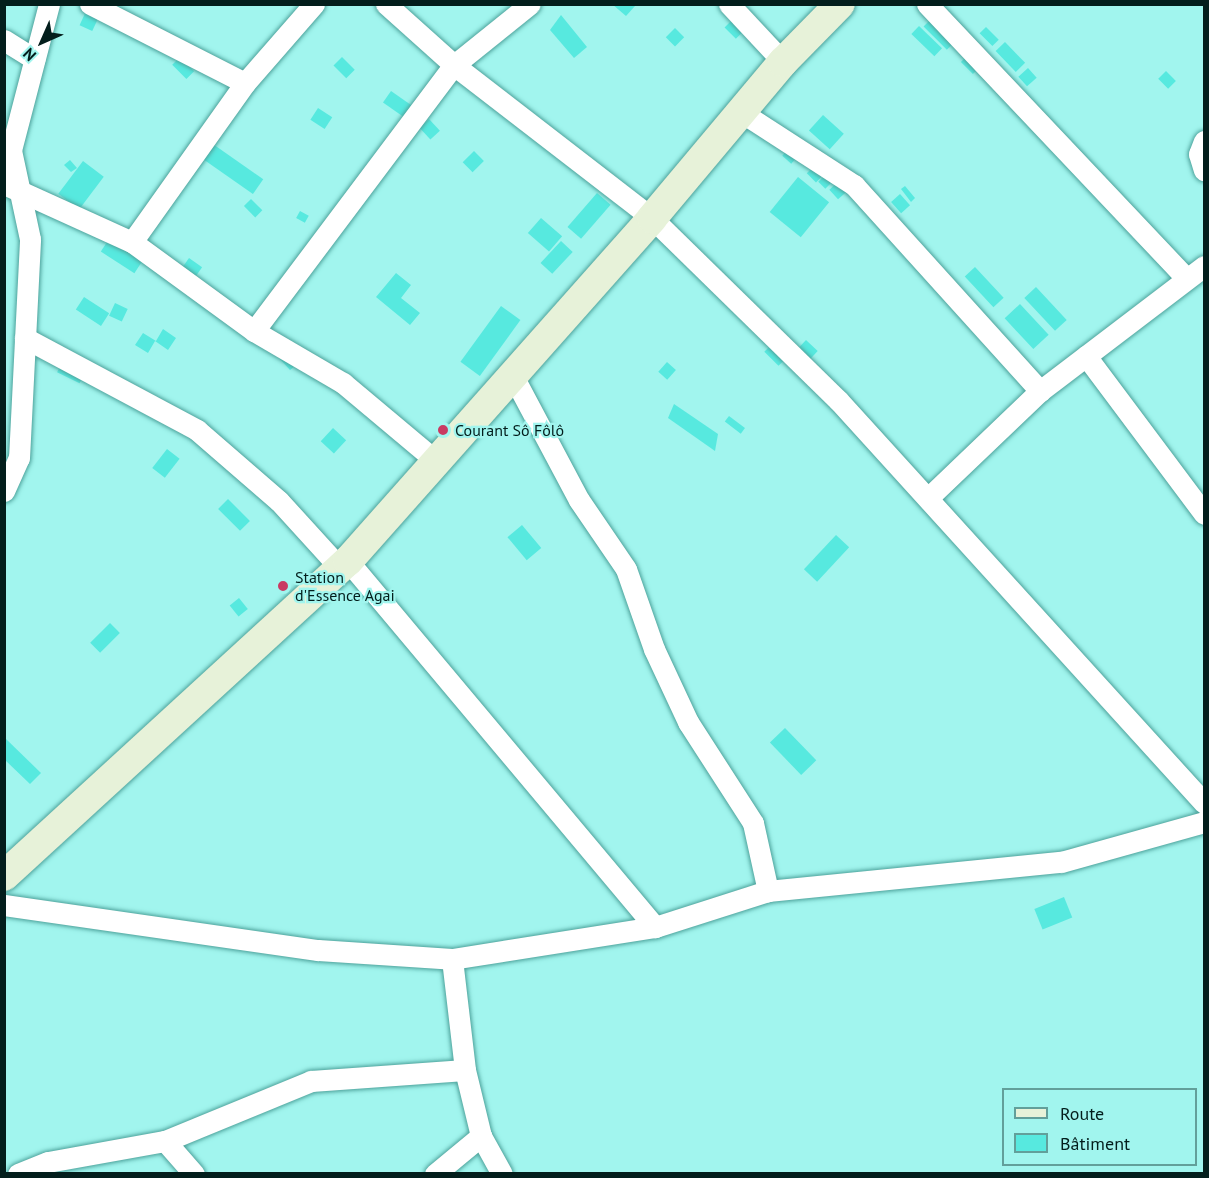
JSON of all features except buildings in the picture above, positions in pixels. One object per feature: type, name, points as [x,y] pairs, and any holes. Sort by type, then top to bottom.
[{"type":"street","points":[[4,491],[19,458],[30,239],[12,188],[11,150],[49,4]]},
{"type":"street","points":[[90,4],[245,83]]},
{"type":"street","points":[[132,242],[245,83],[314,4]]},
{"type":"street","points":[[386,4],[454,65],[652,218],[838,400],[1204,803]]},
{"type":"street","points":[[254,332],[454,65],[530,4]]},
{"type":"street","points":[[729,4],[783,62]]},
{"type":"street","points":[[4,876],[344,565],[652,218],[783,62],[840,4]]},
{"type":"street","points":[[927,4],[1187,279]]},
{"type":"street","points":[[4,40],[35,59]]},
{"type":"street","points":[[741,112],[854,185],[1040,391]]},
{"type":"street","points":[[1204,141],[1199,154],[1204,170]]},
{"type":"street","points":[[12,188],[132,242],[254,332],[343,383],[437,462]]},
{"type":"street","points":[[928,498],[1040,391],[1204,266]]},
{"type":"street","points":[[25,338],[197,430],[279,501],[344,565],[655,927]]},
{"type":"street","points":[[1086,356],[1204,514]]},
{"type":"street","points":[[513,376],[579,500],[626,569],[654,650],[688,722],[753,823],[768,891]]},
{"type":"street","points":[[4,905],[318,950],[452,959],[655,927],[768,891],[1060,862],[1204,822]]},
{"type":"street","points":[[452,959],[465,1070],[481,1136],[502,1173]]},
{"type":"street","points":[[18,1173],[48,1162],[165,1141],[311,1081],[465,1070]]},
{"type":"street","points":[[435,1173],[481,1136]]},
{"type":"street","points":[[165,1141],[194,1173]]},
{"type":"place","name":"Courant Sô Fôlô","points":[[443,430]]},
{"type":"place","name":"Station d'Essence Agai","points":[[283,586]]}]
